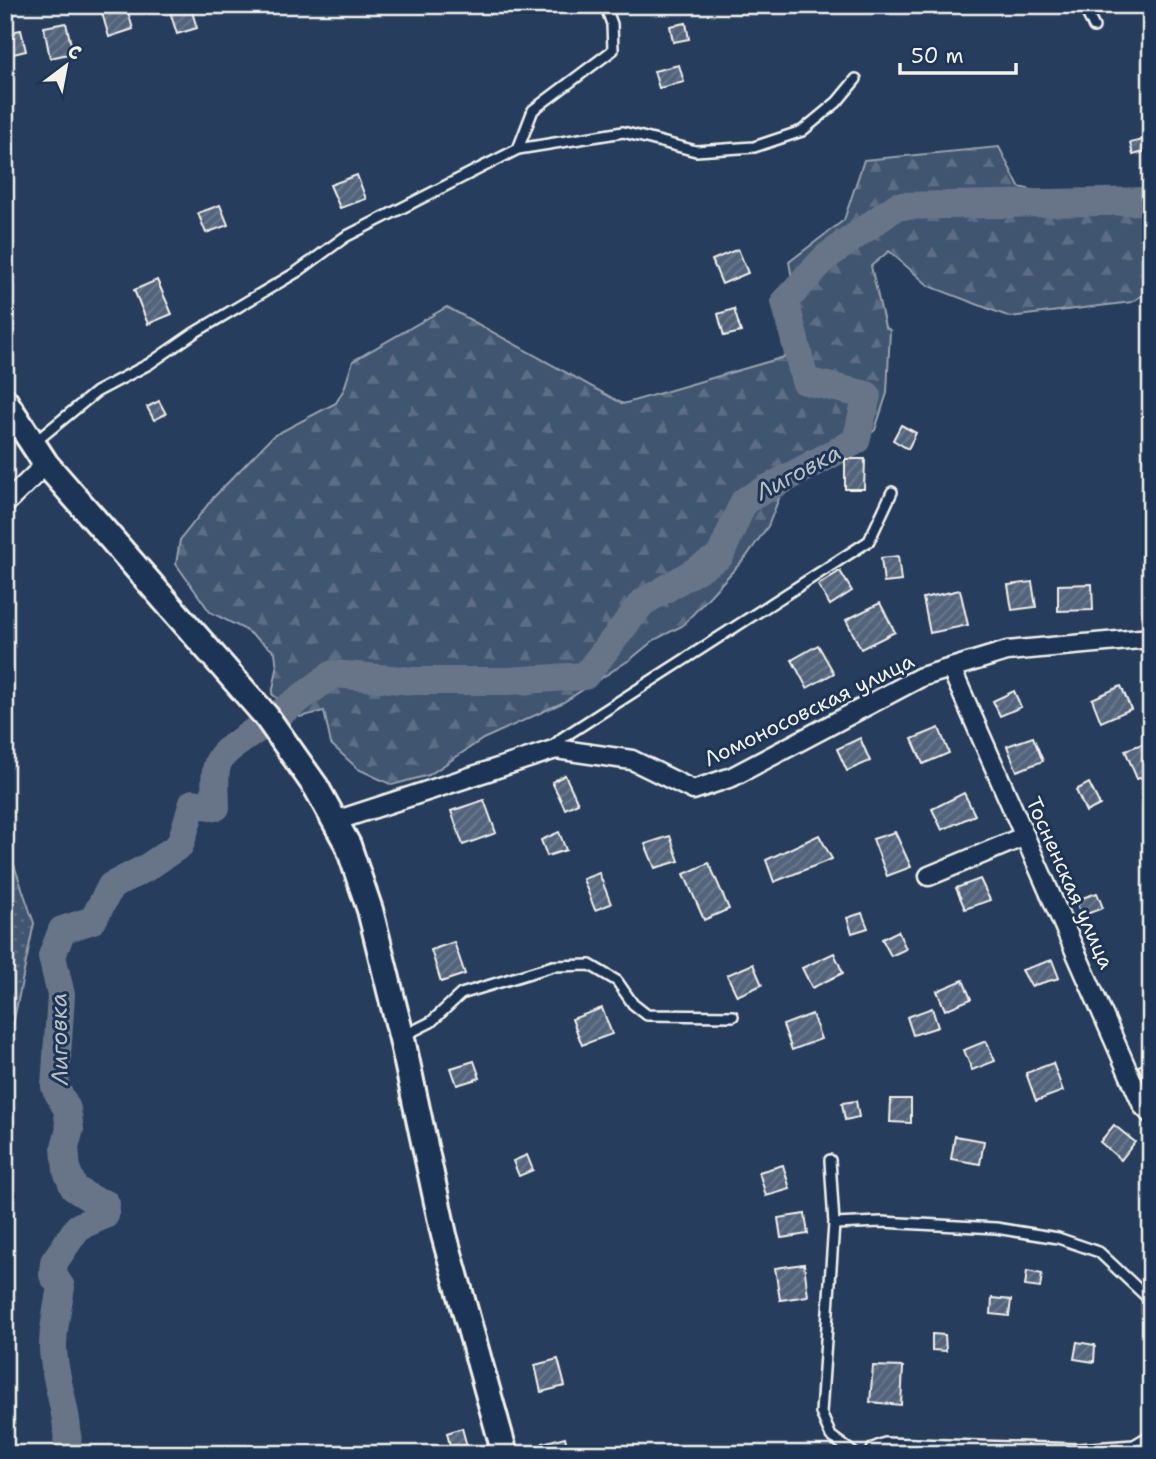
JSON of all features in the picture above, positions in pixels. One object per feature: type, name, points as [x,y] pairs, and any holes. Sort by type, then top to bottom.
[{"type":"main road","points":[[5,401],[40,454],[266,716],[316,787],[348,845],[370,910],[402,1037],[444,1235],[505,1454]]},
{"type":"street","points":[[5,504],[40,454]]},
{"type":"street","name":"Ломоносовская улица","points":[[335,821],[556,749],[632,760],[693,790],[732,777],[921,677],[1007,651],[1151,638]]},
{"type":"street","name":"Тосненская улица","points":[[951,668],[1143,1105],[1151,1114]]},
{"type":"street","points":[[929,876],[1025,836]]},
{"type":"lane","points":[[518,149],[533,110],[613,50],[612,24],[605,5]]},
{"type":"lane","points":[[1083,5],[1094,27]]},
{"type":"lane","points":[[40,454],[96,391],[149,364],[194,333],[297,272],[345,237],[518,149],[623,132],[696,151],[754,147],[802,131],[837,102],[856,79]]},
{"type":"lane","points":[[546,753],[562,738],[869,541],[892,492]]},
{"type":"lane","points":[[402,1037],[431,1022],[461,994],[552,967],[590,965],[617,981],[633,1004],[647,1015],[733,1016]]},
{"type":"lane","points":[[830,1160],[834,1224],[821,1413],[831,1436],[855,1454]]},
{"type":"lane","points":[[834,1224],[881,1222],[996,1228],[1058,1238],[1099,1252],[1151,1301]]},
{"type":"lane","points":[[870,1454],[873,1448],[885,1443],[1078,1449],[1134,1445],[1151,1435]]},
{"type":"green space","points":[[999,147],[1019,187],[1099,206],[1151,201],[1151,289],[1132,302],[1010,317],[929,286],[889,251],[871,266],[885,327],[890,330],[887,393],[875,430],[870,434],[807,452],[791,468],[768,526],[746,557],[682,626],[654,640],[631,659],[562,703],[483,739],[429,775],[392,785],[358,769],[331,744],[324,711],[300,717],[272,694],[277,669],[275,652],[244,629],[210,612],[176,564],[180,540],[213,498],[273,436],[336,403],[344,389],[353,361],[447,307],[623,404],[805,351],[789,262],[844,220],[864,160]]},
{"type":"green space","points":[[5,839],[34,923],[5,1063]]},
{"type":"building","points":[[126,5],[133,29],[109,37],[102,13]]},
{"type":"building","points":[[168,5],[190,5],[197,28],[177,34]]},
{"type":"building","points":[[66,23],[73,53],[50,58],[44,27]]},
{"type":"building","points":[[686,23],[689,39],[673,42],[670,26]]},
{"type":"building","points":[[21,30],[26,51],[5,56],[5,33]]},
{"type":"building","points":[[679,65],[684,82],[659,88],[654,71]]},
{"type":"building","points":[[1151,138],[1151,150],[1133,155],[1130,143]]},
{"type":"building","points":[[357,175],[366,199],[340,208],[330,185]]},
{"type":"building","points":[[220,205],[228,225],[206,233],[198,213]]},
{"type":"building","points":[[738,249],[748,273],[722,284],[712,260]]},
{"type":"building","points":[[157,280],[172,314],[148,324],[134,290]]},
{"type":"building","points":[[734,309],[741,332],[724,336],[718,314]]},
{"type":"building","points":[[159,401],[166,414],[154,420],[147,407]]},
{"type":"building","points":[[901,425],[916,433],[908,449],[893,440]]},
{"type":"building","points":[[845,459],[865,459],[864,489],[845,489]]},
{"type":"building","points":[[898,556],[901,581],[884,583],[881,558]]},
{"type":"building","points":[[840,571],[852,591],[830,605],[818,585]]},
{"type":"building","points":[[1032,582],[1036,607],[1012,610],[1008,585]]},
{"type":"building","points":[[1092,584],[1093,610],[1058,611],[1058,585]]},
{"type":"building","points":[[960,590],[968,625],[930,633],[923,598]]},
{"type":"building","points":[[880,603],[895,632],[861,649],[846,620]]},
{"type":"building","points":[[818,645],[834,673],[807,688],[792,660]]},
{"type":"building","points":[[1121,686],[1131,709],[1101,722],[1092,699]]},
{"type":"building","points":[[1014,691],[1021,707],[1000,716],[993,701]]},
{"type":"building","points":[[939,728],[949,753],[923,764],[912,739]]},
{"type":"building","points":[[1033,737],[1043,761],[1017,771],[1007,746]]},
{"type":"building","points":[[860,738],[870,761],[847,771],[837,749]]},
{"type":"building","points":[[1151,741],[1151,774],[1137,779],[1125,750]]},
{"type":"building","points":[[565,775],[578,803],[565,809],[552,782]]},
{"type":"building","points":[[1089,783],[1100,805],[1086,812],[1076,790]]},
{"type":"building","points":[[964,793],[975,815],[942,830],[932,809]]},
{"type":"building","points":[[484,800],[496,833],[463,845],[451,811]]},
{"type":"building","points":[[559,832],[566,850],[547,856],[541,840]]},
{"type":"building","points":[[895,832],[911,867],[887,876],[873,839]]},
{"type":"building","points":[[819,835],[832,859],[774,882],[766,860]]},
{"type":"building","points":[[670,836],[679,861],[655,868],[645,844]]},
{"type":"building","points":[[709,863],[729,909],[704,920],[684,874]]},
{"type":"building","points":[[599,873],[611,904],[595,910],[583,879]]},
{"type":"building","points":[[980,879],[990,900],[965,909],[956,888]]},
{"type":"building","points":[[1097,893],[1103,908],[1081,916],[1076,900]]},
{"type":"building","points":[[862,913],[868,928],[852,933],[847,918]]},
{"type":"building","points":[[898,931],[906,949],[891,956],[882,939]]},
{"type":"building","points":[[454,942],[465,974],[441,982],[431,950]]},
{"type":"building","points":[[834,953],[843,973],[812,988],[802,968]]},
{"type":"building","points":[[1052,960],[1059,978],[1031,986],[1022,970]]},
{"type":"building","points":[[753,964],[762,985],[737,996],[727,975]]},
{"type":"building","points":[[963,980],[971,999],[945,1010],[937,991]]},
{"type":"building","points":[[602,1008],[612,1034],[582,1045],[572,1019]]},
{"type":"building","points":[[932,1008],[938,1027],[913,1035],[907,1017]]},
{"type":"building","points":[[812,1014],[821,1039],[792,1050],[783,1025]]},
{"type":"building","points":[[986,1041],[995,1061],[972,1070],[964,1050]]},
{"type":"building","points":[[474,1061],[480,1078],[457,1085],[451,1068]]},
{"type":"building","points":[[1151,1061],[1151,1080],[1145,1082],[1138,1066]]},
{"type":"building","points":[[1053,1063],[1063,1091],[1036,1101],[1026,1073]]},
{"type":"building","points":[[891,1099],[911,1099],[911,1123],[890,1122]]},
{"type":"building","points":[[856,1101],[859,1117],[845,1120],[842,1103]]},
{"type":"building","points":[[1114,1125],[1135,1142],[1121,1160],[1100,1142]]},
{"type":"building","points":[[955,1136],[984,1141],[980,1164],[951,1159]]},
{"type":"building","points":[[527,1155],[533,1170],[519,1176],[513,1161]]},
{"type":"building","points":[[783,1165],[790,1189],[766,1196],[759,1172]]},
{"type":"building","points":[[805,1214],[808,1234],[781,1238],[778,1218]]},
{"type":"building","points":[[804,1264],[808,1296],[780,1300],[775,1268]]},
{"type":"building","points":[[1027,1271],[1042,1274],[1040,1288],[1025,1286]]},
{"type":"building","points":[[992,1298],[1011,1300],[1009,1316],[991,1314]]},
{"type":"building","points":[[932,1334],[945,1335],[946,1351],[932,1350]]},
{"type":"building","points":[[1077,1342],[1095,1345],[1094,1362],[1074,1359]]},
{"type":"building","points":[[558,1359],[565,1386],[541,1392],[535,1365]]},
{"type":"building","points":[[873,1366],[903,1367],[901,1405],[870,1402]]},
{"type":"building","points":[[462,1428],[469,1454],[452,1454],[447,1433]]},
{"type":"building","points":[[565,1437],[569,1454],[546,1454],[543,1443]]},
{"type":"waterway","name":"Лиговка","points":[[283,711],[333,674],[413,681],[508,681],[585,676],[642,603],[720,556],[744,501],[856,441],[867,395],[805,381],[785,301],[826,257],[897,206],[1151,201]]},
{"type":"waterway","name":"Лиговка","points":[[66,1454],[67,1427],[53,1346],[61,1287],[53,1275],[54,1262],[78,1227],[105,1215],[106,1204],[93,1200],[74,1188],[67,1171],[65,1147],[70,1129],[67,1109],[55,1087],[61,995],[52,956],[62,930],[93,920],[111,886],[146,868],[180,845],[193,803],[216,807],[215,777],[219,760],[231,747],[256,730]]}]
